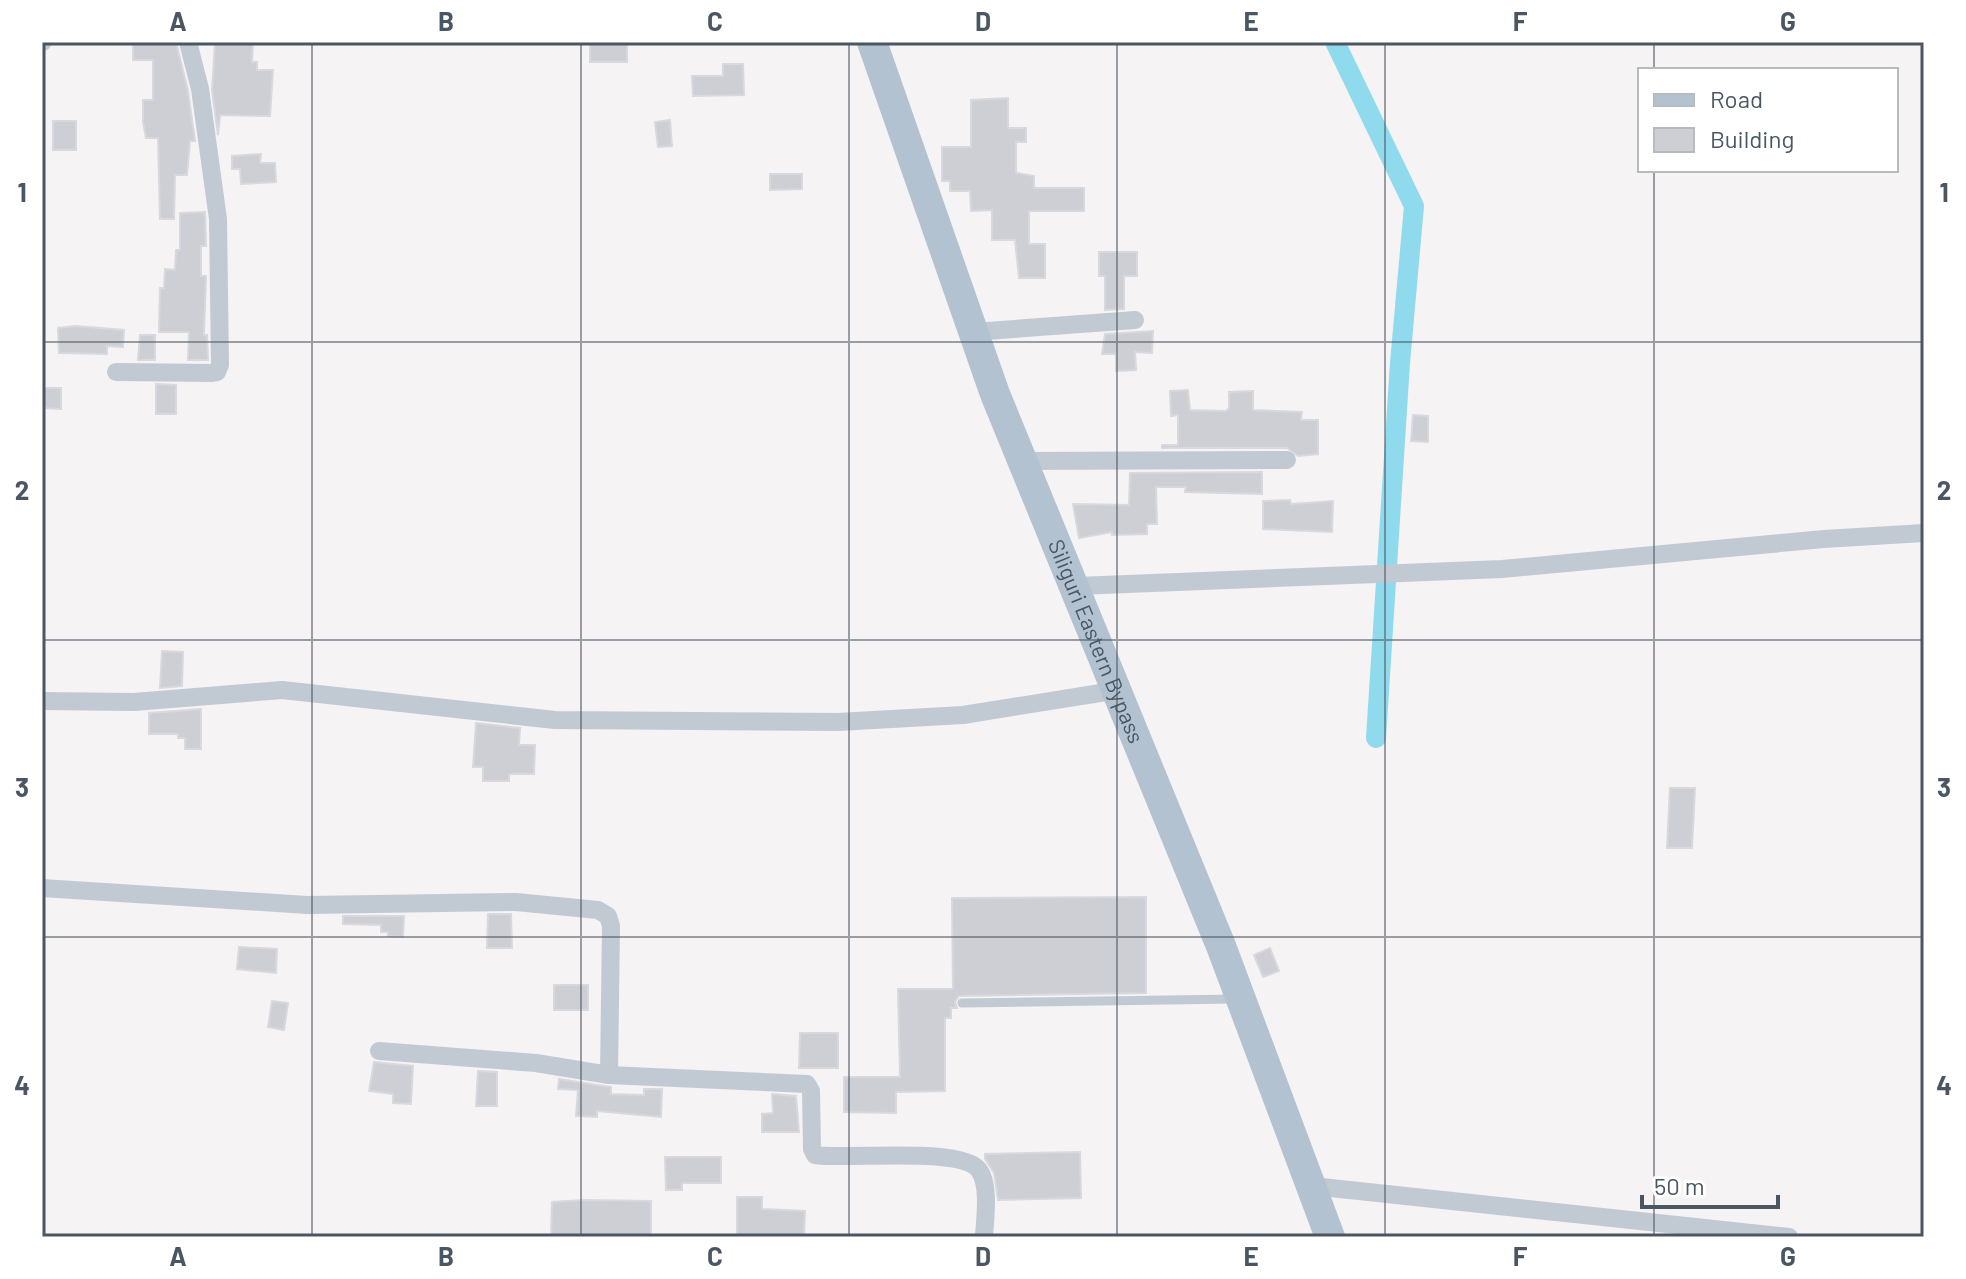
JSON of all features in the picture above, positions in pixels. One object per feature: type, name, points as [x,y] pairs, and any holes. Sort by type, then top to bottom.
[{"type":"main road","name":"Siliguri Eastern Bypass","points":[[872,42],[973,332],[1022,461],[1119,690],[1241,999],[1330,1237]]},
{"type":"street","points":[[116,372],[211,373],[217,372],[220,365],[220,232],[200,89],[188,42]]},
{"type":"street","points":[[973,332],[1135,320]]},
{"type":"street","points":[[1022,461],[1287,460]]},
{"type":"street","points":[[1077,586],[1502,569],[1824,539],[1924,533]]},
{"type":"street","points":[[42,701],[134,702],[282,690],[555,720],[838,722],[963,715],[1119,690]]},
{"type":"street","points":[[42,888],[307,905],[516,902],[598,910],[608,916],[611,926],[609,1075]]},
{"type":"street","points":[[379,1051],[536,1063],[609,1075],[807,1084],[811,1091],[812,1149],[815,1155],[944,1158],[972,1163],[980,1171],[983,1183],[984,1237]]},
{"type":"street","points":[[1312,1186],[1789,1237]]},
{"type":"lane","points":[[962,1003],[1241,999]]},
{"type":"building","points":[[133,42],[176,42],[188,91],[195,141],[190,141],[187,175],[175,175],[174,219],[160,219],[158,138],[146,138],[143,122],[143,100],[153,100],[153,60],[133,60]]},
{"type":"building","points":[[215,42],[253,42],[252,62],[257,62],[257,70],[273,70],[270,116],[220,115],[218,135],[212,90]]},
{"type":"building","points":[[590,42],[627,42],[627,62],[590,62]]},
{"type":"building","points":[[723,64],[743,64],[744,95],[693,96],[692,76],[723,76]]},
{"type":"building","points":[[1008,98],[1008,128],[1026,128],[1026,142],[1016,142],[1016,173],[1034,176],[1034,188],[1084,188],[1084,211],[1029,211],[1029,244],[1045,244],[1045,278],[1019,278],[1015,240],[992,240],[992,210],[971,211],[970,191],[950,191],[950,181],[942,181],[942,147],[971,147],[971,100]]},
{"type":"building","points":[[670,120],[672,146],[658,147],[655,122]]},
{"type":"building","points":[[53,121],[76,121],[76,150],[53,150]]},
{"type":"building","points":[[261,154],[260,163],[275,163],[276,182],[241,184],[240,169],[232,169],[232,156]]},
{"type":"building","points":[[770,174],[802,174],[802,189],[770,190]]},
{"type":"building","points":[[205,212],[206,246],[201,246],[201,276],[206,276],[204,335],[207,335],[208,360],[188,360],[189,332],[159,332],[160,288],[164,288],[165,269],[175,270],[176,250],[180,250],[180,213]]},
{"type":"building","points":[[1099,252],[1137,252],[1137,276],[1124,276],[1124,309],[1105,310],[1105,276],[1099,276]]},
{"type":"building","points":[[75,326],[124,330],[123,347],[107,346],[107,354],[59,353],[58,328]]},
{"type":"building","points":[[1153,331],[1152,353],[1135,352],[1136,370],[1116,371],[1116,354],[1102,354],[1105,334]]},
{"type":"building","points":[[140,335],[155,335],[155,360],[138,360]]},
{"type":"building","points":[[156,384],[176,385],[176,414],[156,414]]},
{"type":"building","points":[[42,388],[61,388],[61,409],[42,408]]},
{"type":"building","points":[[1188,390],[1190,410],[1226,411],[1229,408],[1229,392],[1253,391],[1253,410],[1302,412],[1301,420],[1318,420],[1318,454],[1298,456],[1287,448],[1162,448],[1162,445],[1178,445],[1178,415],[1171,416],[1170,391]]},
{"type":"building","points":[[1413,415],[1428,416],[1428,442],[1411,441]]},
{"type":"building","points":[[1262,472],[1262,494],[1185,492],[1186,487],[1156,487],[1157,524],[1147,524],[1147,534],[1112,535],[1112,532],[1079,538],[1073,504],[1129,505],[1130,473]]},
{"type":"building","points":[[1290,500],[1291,504],[1333,501],[1332,532],[1263,529],[1263,501]]},
{"type":"building","points":[[162,651],[183,652],[182,686],[160,688]]},
{"type":"building","points":[[201,709],[201,749],[185,749],[185,738],[178,738],[178,734],[149,734],[149,713]]},
{"type":"building","points":[[476,723],[520,728],[519,745],[535,745],[534,774],[509,774],[509,781],[483,781],[483,767],[473,767]]},
{"type":"building","points":[[1670,788],[1695,788],[1692,848],[1667,848]]},
{"type":"building","points":[[1146,897],[1146,993],[959,996],[955,1002],[957,1008],[951,1008],[951,1018],[945,1018],[945,1091],[896,1092],[896,1113],[844,1112],[844,1077],[900,1077],[898,989],[953,989],[952,898]]},
{"type":"building","points":[[488,914],[511,914],[512,948],[487,948]]},
{"type":"building","points":[[343,916],[404,916],[403,937],[388,936],[388,932],[381,932],[381,925],[343,924]]},
{"type":"building","points":[[239,947],[277,949],[276,973],[237,969]]},
{"type":"building","points":[[1270,948],[1279,971],[1263,977],[1254,955]]},
{"type":"building","points":[[554,985],[588,985],[588,1010],[554,1010]]},
{"type":"building","points":[[272,1001],[288,1003],[284,1030],[268,1027]]},
{"type":"building","points":[[800,1033],[838,1033],[838,1068],[799,1068]]},
{"type":"building","points":[[374,1062],[413,1066],[411,1104],[393,1103],[393,1094],[369,1091]]},
{"type":"building","points":[[478,1071],[497,1072],[497,1106],[476,1106]]},
{"type":"building","points":[[559,1079],[611,1087],[611,1094],[644,1095],[644,1089],[662,1089],[661,1117],[597,1111],[597,1117],[576,1116],[578,1090],[558,1089]]},
{"type":"building","points":[[772,1094],[796,1096],[799,1132],[762,1132],[762,1114],[773,1113]]},
{"type":"building","points":[[1080,1152],[1081,1198],[998,1200],[994,1173],[985,1159],[985,1154]]},
{"type":"building","points":[[665,1157],[721,1157],[721,1183],[682,1183],[682,1190],[666,1190]]},
{"type":"building","points":[[737,1197],[762,1197],[762,1209],[805,1211],[804,1237],[737,1237]]},
{"type":"building","points":[[651,1201],[651,1235],[551,1237],[552,1202]]},
{"type":"waterway","points":[[1335,42],[1414,206],[1400,363],[1376,738]]}]
